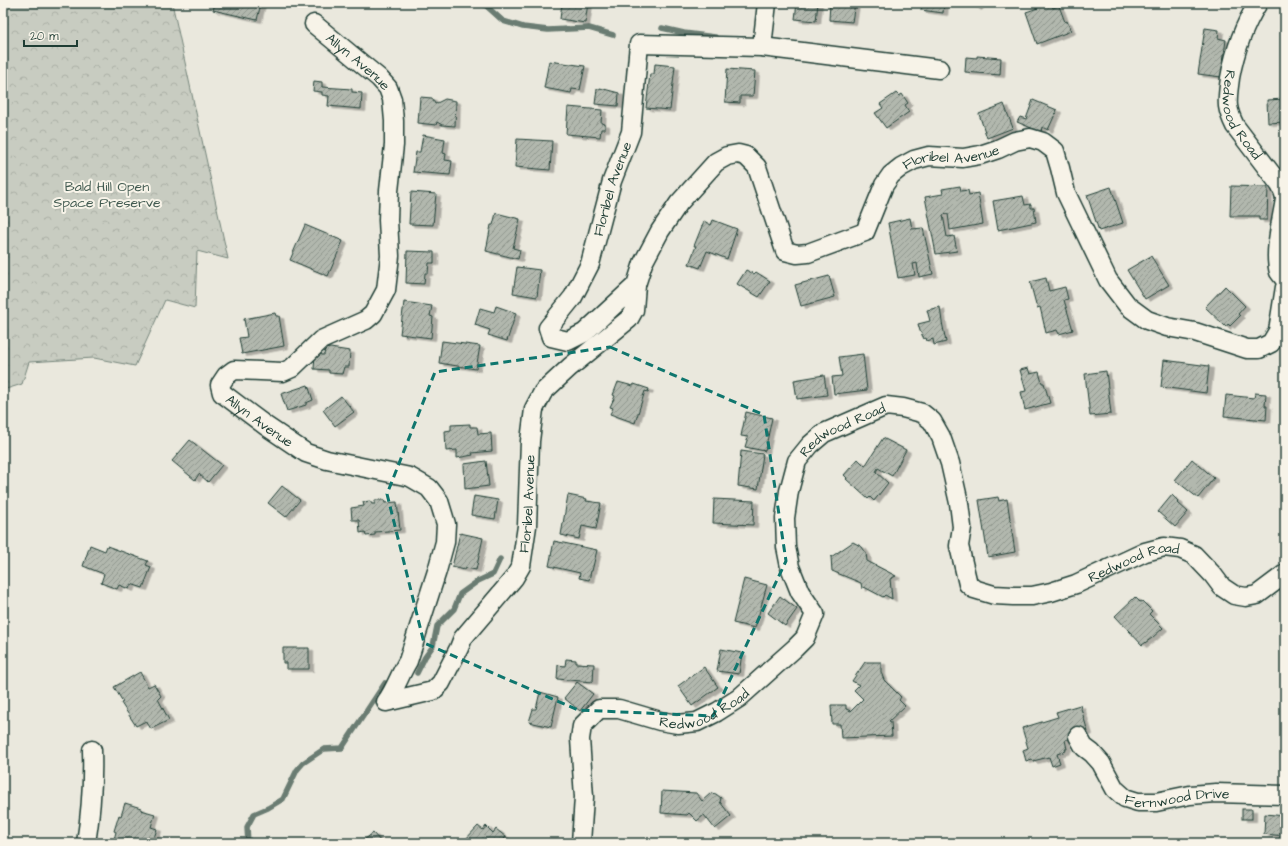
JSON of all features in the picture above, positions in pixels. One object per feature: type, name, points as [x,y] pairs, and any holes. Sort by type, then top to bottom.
[{"type":"street","points":[[762,47],[767,3]]},
{"type":"street","name":"Redwood Road","points":[[1258,3],[1235,51],[1229,85],[1228,105],[1235,126],[1284,191],[1285,198],[1277,250],[1280,274],[1285,280]]},
{"type":"street","name":"Allyn Avenue","points":[[314,24],[379,78],[388,88],[392,99],[394,144],[389,191],[388,220],[390,256],[386,290],[373,314],[366,320],[321,340],[292,368],[283,372],[234,370],[226,376],[220,384],[222,393],[266,426],[306,453],[327,460],[410,477],[429,488],[439,501],[446,524],[445,542],[408,661],[401,672],[393,692],[386,702],[411,696]]},
{"type":"street","name":"Floribel Avenue","points":[[636,285],[584,333],[568,341],[551,337],[548,328],[573,297],[590,264],[612,182],[631,132],[639,44],[762,47],[939,69]]},
{"type":"street","name":"Floribel Avenue","points":[[411,696],[433,690],[441,683],[460,648],[463,638],[514,578],[521,566],[527,526],[530,441],[534,409],[542,392],[629,319],[634,310],[636,285],[643,262],[660,231],[679,203],[716,162],[727,156],[738,154],[746,156],[757,167],[785,251],[797,254],[808,253],[865,232],[884,185],[891,175],[901,167],[914,160],[929,156],[963,158],[980,155],[1015,141],[1030,138],[1043,142],[1054,151],[1060,168],[1066,194],[1108,280],[1128,306],[1147,320],[1167,327],[1195,332],[1246,349],[1259,349],[1271,343],[1278,331],[1285,287]]},
{"type":"street","name":"Redwood Road","points":[[581,843],[584,797],[580,739],[582,726],[599,709],[619,709],[660,721],[678,724],[697,722],[717,712],[739,698],[806,638],[815,614],[800,592],[790,567],[786,547],[785,518],[789,490],[797,461],[810,445],[824,433],[886,406],[903,408],[922,413],[932,421],[941,437],[950,463],[959,503],[962,527],[959,546],[968,584],[974,589],[994,595],[1013,596],[1032,596],[1051,592],[1076,584],[1145,552],[1164,548],[1180,550],[1194,555],[1214,575],[1222,587],[1240,596],[1246,597],[1257,595],[1285,574]]},
{"type":"street","name":"Fernwood Drive","points":[[1078,736],[1084,747],[1101,763],[1115,789],[1126,798],[1138,802],[1156,802],[1190,796],[1216,794],[1285,796]]},
{"type":"street","points":[[86,843],[90,818],[93,777],[92,750]]},
{"type":"highlighted area","points":[[610,347],[764,415],[786,561],[713,716],[578,710],[424,643],[387,494],[435,372]]},
{"type":"green space","name":"Bald Hill Open Space Preserve","points":[[3,3],[172,3],[228,259],[197,251],[195,308],[165,300],[135,366],[94,358],[29,362],[22,384],[3,390]]},
{"type":"building","points":[[215,3],[261,3],[257,20],[213,10]]},
{"type":"building","points":[[562,3],[588,3],[585,23],[560,19]]},
{"type":"building","points":[[797,3],[818,3],[816,21],[795,19]]},
{"type":"building","points":[[830,3],[855,3],[852,22],[829,20]]},
{"type":"building","points":[[922,3],[944,3],[943,13],[921,10]]},
{"type":"building","points":[[971,3],[981,3],[977,8]]},
{"type":"building","points":[[1037,3],[1050,3],[1053,8],[1059,6],[1065,22],[1067,21],[1071,31],[1037,44],[1026,12],[1038,8]]},
{"type":"building","points":[[1205,28],[1219,30],[1218,38],[1226,40],[1221,77],[1198,74]]},
{"type":"building","points":[[977,56],[1001,58],[1000,75],[965,72],[966,57],[977,58]]},
{"type":"building","points":[[549,61],[585,66],[580,90],[572,89],[571,93],[544,88]]},
{"type":"building","points":[[655,64],[675,66],[670,110],[646,108],[650,74],[654,74]]},
{"type":"building","points":[[727,69],[755,71],[753,96],[740,96],[740,103],[725,102]]},
{"type":"building","points":[[314,81],[322,82],[322,87],[352,89],[352,92],[362,93],[361,109],[328,106],[329,96],[322,95],[322,92],[313,91]]},
{"type":"building","points":[[600,88],[619,93],[618,106],[595,104],[597,89]]},
{"type":"building","points":[[896,93],[899,96],[902,94],[908,103],[905,105],[909,112],[886,128],[875,113],[883,108],[880,104]]},
{"type":"building","points":[[420,97],[432,98],[435,104],[445,99],[456,101],[455,126],[442,125],[437,122],[436,125],[418,123]]},
{"type":"building","points":[[1285,99],[1285,122],[1268,123],[1267,100]]},
{"type":"building","points":[[1033,100],[1057,110],[1048,130],[1042,127],[1041,132],[1017,122],[1020,117],[1026,119]]},
{"type":"building","points":[[1004,104],[1013,128],[987,138],[979,114]]},
{"type":"building","points":[[568,107],[602,110],[601,123],[605,124],[605,129],[601,129],[600,137],[566,134]]},
{"type":"building","points":[[423,135],[445,139],[443,153],[446,154],[445,160],[452,161],[450,175],[413,172],[416,152],[420,152]]},
{"type":"building","points":[[517,139],[552,141],[550,170],[515,167]]},
{"type":"building","points":[[960,186],[961,191],[968,190],[969,195],[978,193],[983,224],[950,230],[948,214],[943,215],[947,237],[954,236],[957,251],[936,254],[925,197],[943,194],[942,189]]},
{"type":"building","points":[[1231,186],[1268,187],[1267,220],[1259,220],[1259,216],[1230,216]]},
{"type":"building","points":[[1111,187],[1123,223],[1099,231],[1087,195]]},
{"type":"building","points":[[411,192],[436,194],[433,225],[409,224]]},
{"type":"building","points":[[1023,196],[1025,205],[1031,204],[1031,208],[1034,208],[1036,222],[998,230],[993,201]]},
{"type":"building","points":[[496,213],[520,219],[513,248],[520,250],[518,259],[486,251],[491,225],[493,225]]},
{"type":"building","points":[[910,218],[912,229],[923,228],[933,274],[919,277],[917,263],[913,264],[915,275],[898,278],[888,223]]},
{"type":"building","points":[[713,220],[737,229],[727,259],[707,251],[700,268],[689,264],[696,246],[694,246],[704,221],[711,225]]},
{"type":"building","points":[[305,225],[343,241],[328,276],[290,260]]},
{"type":"building","points":[[407,251],[434,252],[434,263],[429,263],[428,273],[425,273],[424,284],[406,283]]},
{"type":"building","points":[[1151,256],[1169,285],[1145,299],[1127,270]]},
{"type":"building","points":[[517,267],[540,270],[537,297],[513,293]]},
{"type":"building","points":[[746,270],[754,274],[756,272],[770,281],[759,297],[737,284]]},
{"type":"building","points":[[829,276],[835,297],[801,306],[795,285]]},
{"type":"building","points":[[1046,278],[1049,291],[1065,287],[1068,299],[1064,300],[1073,330],[1059,334],[1057,330],[1046,333],[1040,307],[1037,308],[1030,282]]},
{"type":"building","points":[[1225,286],[1245,306],[1238,314],[1240,316],[1230,326],[1228,324],[1226,327],[1205,307]]},
{"type":"building","points":[[404,302],[432,306],[430,316],[433,317],[431,338],[400,334]]},
{"type":"building","points":[[496,306],[516,313],[507,341],[488,335],[490,330],[475,325],[480,308],[494,312]]},
{"type":"building","points":[[940,307],[946,342],[934,345],[933,339],[927,341],[926,338],[924,339],[918,324],[930,321],[927,310]]},
{"type":"building","points":[[275,313],[276,316],[279,316],[284,346],[242,354],[239,338],[247,337],[244,319]]},
{"type":"building","points":[[442,341],[480,346],[476,369],[439,363]]},
{"type":"building","points":[[330,348],[350,351],[349,367],[344,367],[342,374],[329,373],[329,370],[314,369],[315,354],[324,355],[325,349]]},
{"type":"building","points":[[863,354],[867,390],[834,394],[832,377],[842,376],[839,357]]},
{"type":"building","points":[[1164,360],[1209,366],[1206,393],[1161,387]]},
{"type":"building","points":[[1028,368],[1030,374],[1039,372],[1050,403],[1025,410],[1021,392],[1026,391],[1020,370]]},
{"type":"building","points":[[1106,371],[1111,414],[1090,416],[1085,374]]},
{"type":"building","points":[[824,375],[827,395],[797,399],[794,380]]},
{"type":"building","points":[[618,382],[633,386],[634,384],[649,389],[648,392],[645,391],[635,423],[610,414],[613,408],[610,407],[615,396],[613,395]]},
{"type":"building","points":[[308,385],[313,400],[306,403],[306,405],[287,411],[281,394]]},
{"type":"building","points":[[1255,393],[1266,394],[1266,420],[1224,416],[1226,395],[1254,398]]},
{"type":"building","points":[[341,396],[354,412],[335,426],[323,410]]},
{"type":"building","points":[[746,412],[772,418],[765,451],[745,447],[748,437],[741,436]]},
{"type":"building","points":[[470,424],[470,427],[477,427],[478,434],[491,433],[492,451],[472,453],[473,455],[457,458],[457,450],[446,451],[445,431],[451,430],[451,425]]},
{"type":"building","points":[[883,438],[906,450],[892,476],[878,468],[876,472],[888,483],[874,501],[870,497],[868,499],[846,479],[847,478],[844,475],[858,459],[865,466]]},
{"type":"building","points":[[190,440],[222,465],[208,482],[199,474],[195,480],[172,461]]},
{"type":"building","points":[[741,451],[763,454],[758,489],[738,486]]},
{"type":"building","points":[[1192,459],[1214,478],[1198,498],[1175,480]]},
{"type":"building","points":[[486,461],[489,486],[465,489],[464,464]]},
{"type":"building","points":[[282,486],[300,500],[286,517],[268,503]]},
{"type":"building","points":[[568,495],[587,499],[586,501],[601,503],[596,529],[582,526],[579,539],[561,535]]},
{"type":"building","points":[[1172,495],[1188,512],[1175,527],[1158,512]]},
{"type":"building","points":[[474,496],[498,500],[495,519],[471,515]]},
{"type":"building","points":[[998,497],[999,501],[1007,499],[1015,552],[988,557],[979,500]]},
{"type":"building","points":[[714,499],[754,501],[753,525],[713,523]]},
{"type":"building","points":[[375,500],[384,500],[385,503],[397,502],[400,530],[375,532],[375,535],[366,536],[365,532],[360,533],[359,520],[352,520],[351,508],[364,506],[363,502],[370,501],[372,504],[375,504]]},
{"type":"building","points":[[460,533],[483,538],[476,570],[466,568],[465,570],[452,567]]},
{"type":"building","points":[[554,541],[597,550],[589,580],[579,578],[580,573],[549,566]]},
{"type":"building","points":[[853,542],[862,547],[866,553],[867,561],[896,576],[890,579],[892,599],[885,595],[883,597],[864,587],[862,589],[861,583],[832,571],[831,557]]},
{"type":"building","points":[[90,545],[105,551],[107,546],[148,561],[146,565],[151,567],[143,588],[131,584],[129,589],[119,585],[117,589],[101,583],[104,574],[83,566]]},
{"type":"building","points":[[744,579],[767,585],[755,628],[733,623]]},
{"type":"building","points":[[780,596],[797,609],[785,626],[768,613]]},
{"type":"building","points":[[1135,597],[1140,602],[1142,601],[1152,611],[1149,614],[1163,628],[1142,645],[1115,616]]},
{"type":"building","points":[[283,648],[309,648],[309,669],[286,669],[286,663],[283,663]]},
{"type":"building","points":[[721,649],[742,653],[739,674],[717,671]]},
{"type":"building","points":[[566,659],[576,660],[576,663],[594,664],[593,682],[557,679],[558,665],[565,666]]},
{"type":"building","points":[[865,662],[881,662],[881,672],[884,680],[901,697],[899,700],[905,706],[889,721],[891,722],[892,736],[841,738],[840,724],[832,724],[831,705],[846,705],[846,709],[851,711],[863,699],[854,690],[859,685],[852,681]]},
{"type":"building","points":[[704,667],[718,687],[692,706],[678,686]]},
{"type":"building","points":[[140,672],[148,687],[154,684],[161,696],[158,699],[169,720],[151,729],[146,721],[136,726],[121,703],[123,702],[114,687]]},
{"type":"building","points":[[577,682],[593,694],[580,711],[564,698]]},
{"type":"building","points":[[540,692],[558,697],[551,727],[529,722],[533,709],[536,709]]},
{"type":"building","points":[[1080,705],[1088,732],[1065,740],[1066,751],[1057,754],[1060,763],[1052,766],[1049,757],[1026,761],[1023,750],[1028,748],[1022,728],[1058,717],[1056,712]]},
{"type":"building","points":[[662,791],[696,793],[702,801],[711,793],[716,794],[721,798],[720,802],[731,816],[715,829],[704,815],[697,821],[689,813],[687,815],[661,813]]},
{"type":"building","points":[[125,803],[155,814],[151,827],[157,829],[153,841],[148,840],[147,843],[113,843],[116,832],[114,831]]},
{"type":"building","points":[[1242,809],[1252,809],[1252,819],[1242,819]]},
{"type":"building","points":[[1265,814],[1285,816],[1285,836],[1264,834]]},
{"type":"building","points":[[478,826],[483,830],[486,826],[493,833],[496,829],[506,837],[500,843],[466,843],[464,841]]},
{"type":"building","points":[[373,833],[382,843],[360,843]]},
{"type":"waterway","points":[[483,3],[503,21],[523,27],[548,30],[589,28],[613,35]]},
{"type":"waterway","points":[[662,28],[684,33],[715,37]]},
{"type":"waterway","points":[[417,673],[425,657],[433,646],[437,626],[454,609],[460,594],[478,581],[493,574],[500,559]]},
{"type":"waterway","points":[[248,843],[247,827],[254,814],[283,799],[297,770],[303,763],[324,749],[342,748],[385,683]]}]
